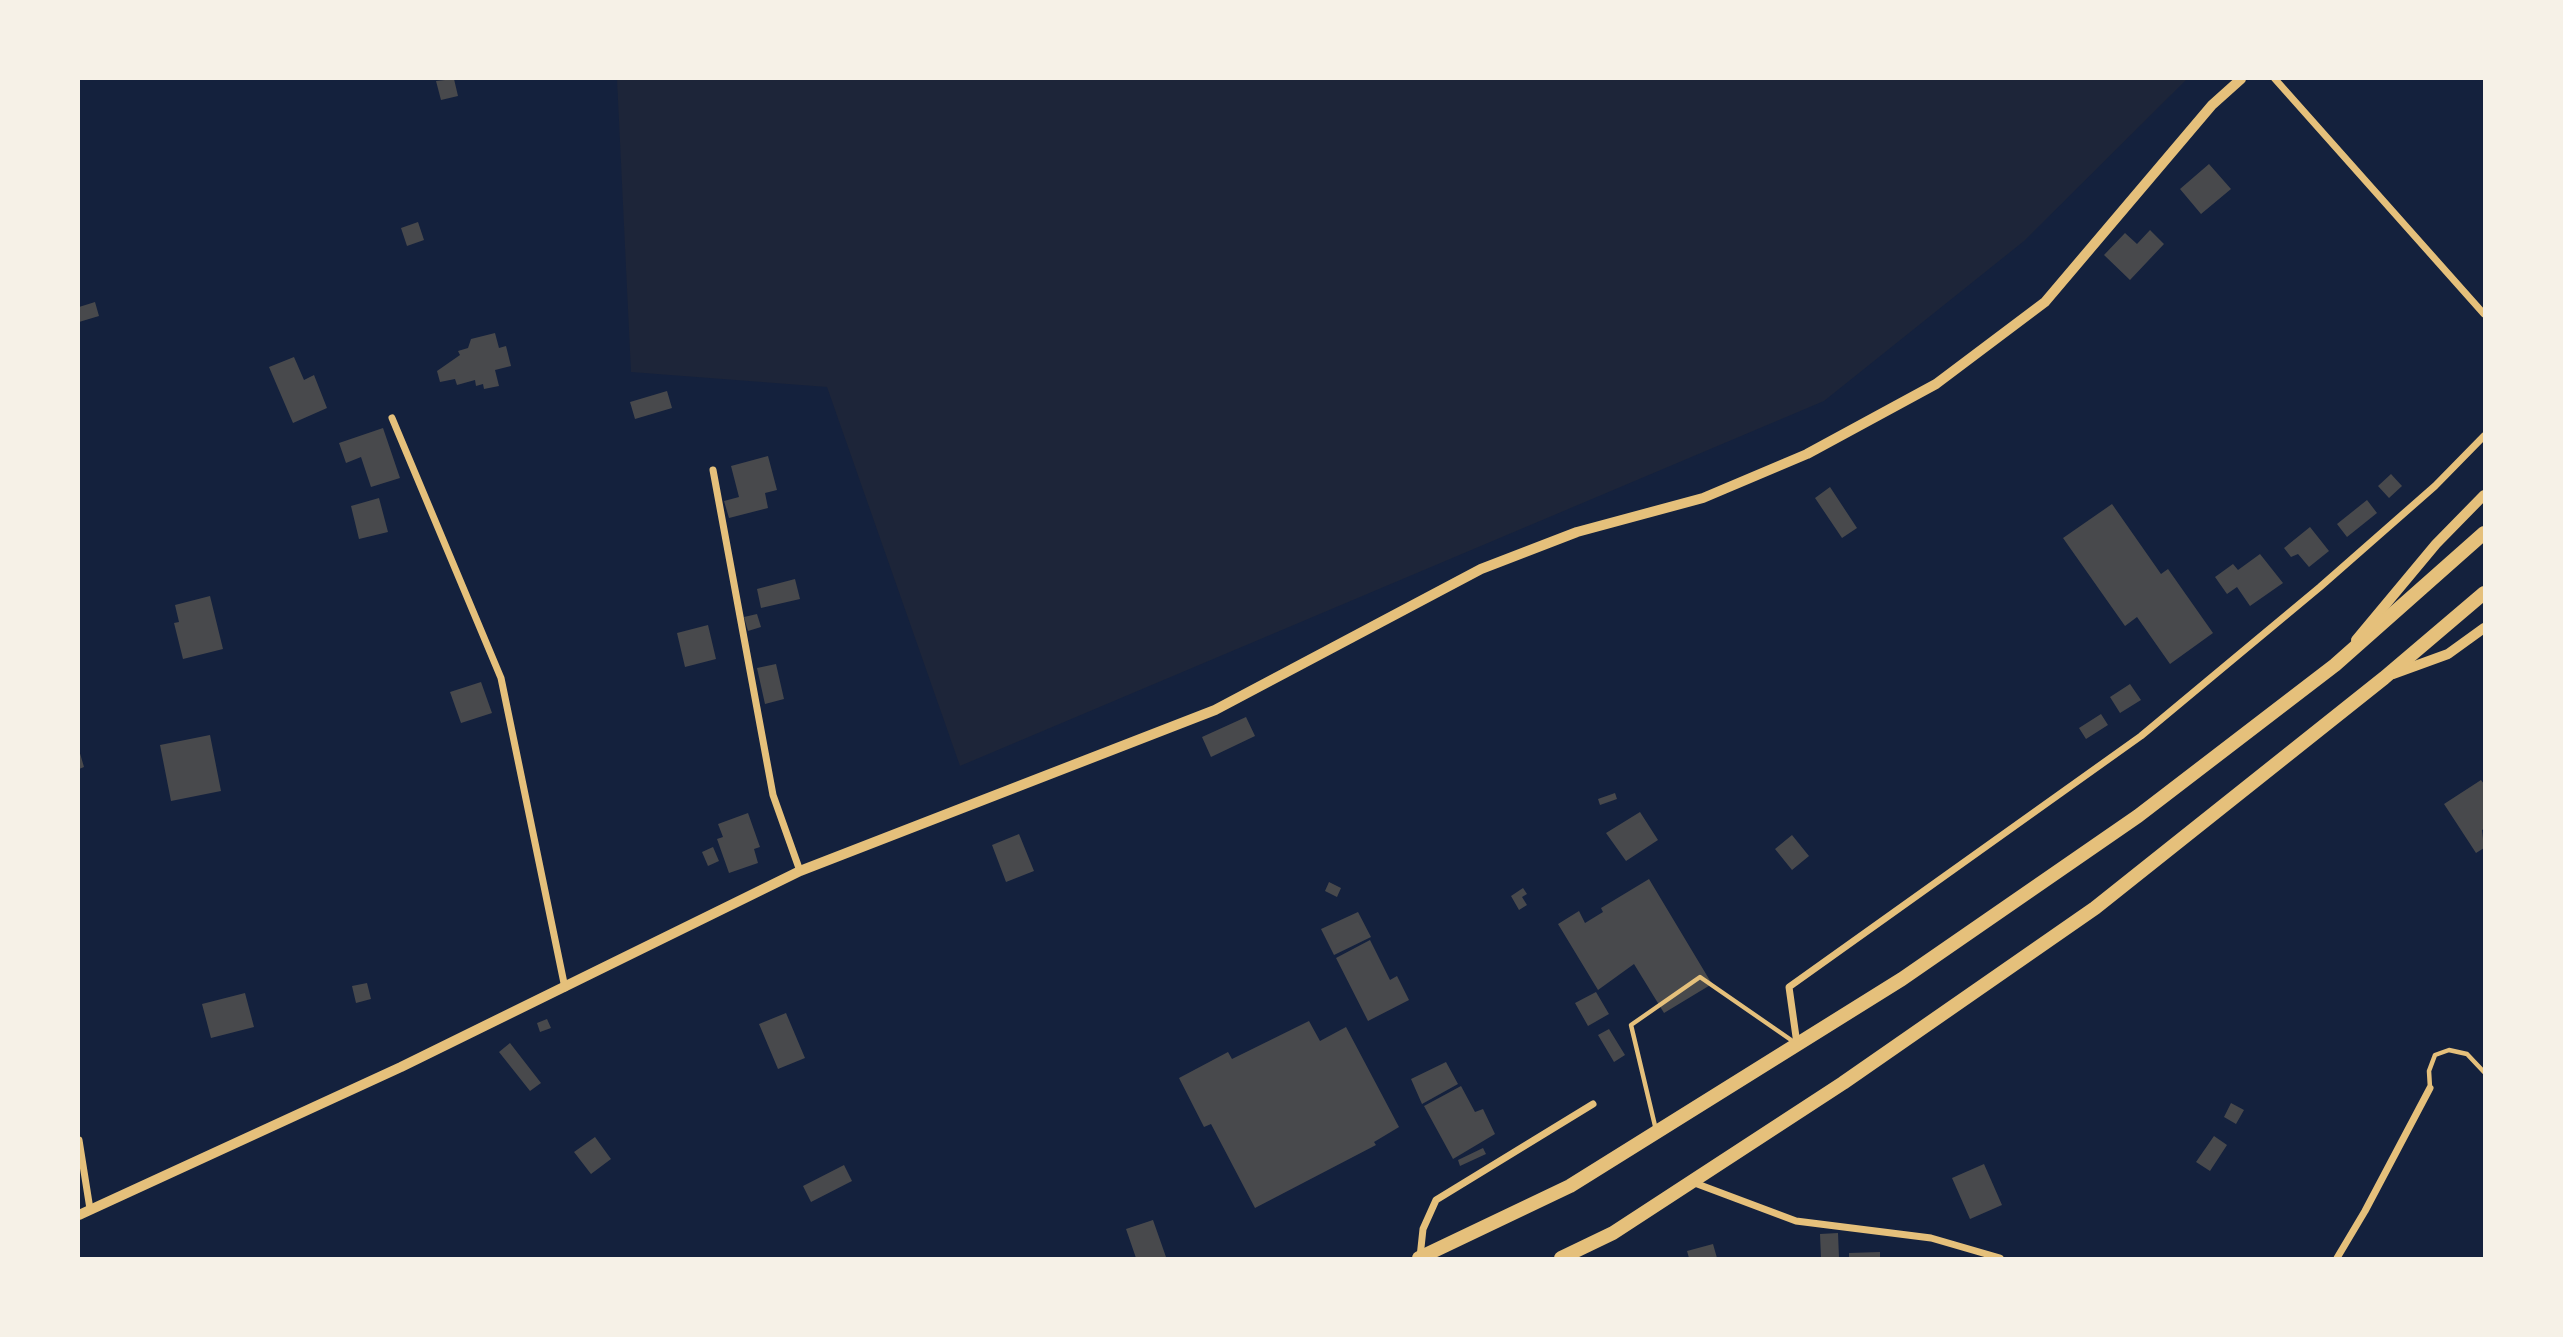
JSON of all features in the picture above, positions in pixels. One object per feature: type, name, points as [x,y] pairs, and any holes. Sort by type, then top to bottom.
[{"type":"highway","points":[[1419,1258],[1570,1186],[1902,979],[2138,816],[2335,665],[2484,533]]},
{"type":"highway","points":[[1561,1258],[1613,1233],[1692,1182],[1843,1083],[2095,908],[2384,678],[2484,593]]},
{"type":"street","points":[[79,1215],[565,988],[800,871],[1215,710],[1481,569],[1577,532],[1703,498],[1807,454],[1936,384],[2045,302],[2212,105],[2241,79]]},
{"type":"street","points":[[2275,79],[2484,314]]},
{"type":"street","points":[[392,418],[500,678],[565,988]]},
{"type":"street","points":[[1797,1045],[1789,987],[2141,736],[2320,587],[2435,486],[2484,436]]},
{"type":"street","points":[[713,470],[773,795],[800,871]]},
{"type":"street","points":[[2335,665],[2436,544],[2484,495]]},
{"type":"street","points":[[2384,678],[2448,654],[2484,628]]},
{"type":"street","points":[[2337,1258],[2365,1212],[2430,1088]]},
{"type":"street","points":[[1419,1258],[1423,1229],[1436,1200],[1462,1181],[1593,1104]]},
{"type":"street","points":[[79,1140],[90,1209]]},
{"type":"street","points":[[1692,1182],[1796,1221],[1931,1238],[2000,1258]]},
{"type":"lane","points":[[1656,1133],[1631,1025],[1700,977],[1797,1045]]},
{"type":"lane","points":[[2430,1088],[2429,1071],[2435,1055],[2449,1050],[2467,1054],[2484,1072]]},
{"type":"shaded area","points":[[617,79],[2187,79],[2024,241],[1824,401],[960,766],[827,387],[631,372]]},
{"type":"building","points":[[454,79],[458,96],[441,100],[436,81]]},
{"type":"building","points":[[2209,164],[2231,189],[2201,214],[2180,189]]},
{"type":"building","points":[[418,222],[424,240],[407,246],[401,228]]},
{"type":"building","points":[[2150,230],[2164,244],[2130,280],[2104,255],[2125,233],[2137,244]]},
{"type":"building","points":[[95,302],[99,316],[79,322],[79,307]]},
{"type":"building","points":[[495,333],[499,348],[506,346],[511,366],[495,370],[499,386],[484,389],[483,384],[476,386],[475,380],[457,385],[455,379],[440,382],[437,371],[460,355],[458,351],[468,348],[471,339]]},
{"type":"building","points":[[294,357],[304,380],[314,375],[327,408],[293,423],[269,367]]},
{"type":"building","points":[[667,391],[672,408],[635,419],[630,402]]},
{"type":"building","points":[[383,428],[400,478],[371,487],[361,457],[346,463],[339,443]]},
{"type":"building","points":[[768,456],[777,490],[765,493],[768,508],[729,518],[724,501],[739,497],[731,466]]},
{"type":"building","points":[[2391,474],[2402,486],[2389,498],[2378,486]]},
{"type":"building","points":[[1830,487],[1857,528],[1842,538],[1815,498]]},
{"type":"building","points":[[379,498],[388,532],[359,539],[351,506]]},
{"type":"building","points":[[2367,500],[2377,513],[2347,537],[2337,524]]},
{"type":"building","points":[[2112,504],[2161,574],[2168,569],[2213,633],[2170,664],[2137,617],[2125,626],[2063,538]]},
{"type":"building","points":[[2310,527],[2329,551],[2309,567],[2298,554],[2291,557],[2284,548]]},
{"type":"building","points":[[2260,554],[2283,583],[2250,606],[2237,587],[2227,594],[2215,577],[2233,564],[2238,570]]},
{"type":"building","points":[[795,579],[800,599],[761,608],[757,589]]},
{"type":"building","points":[[210,596],[223,649],[183,659],[174,623],[179,622],[175,605]]},
{"type":"building","points":[[757,614],[761,627],[748,631],[744,617]]},
{"type":"building","points":[[708,625],[716,659],[685,667],[677,633]]},
{"type":"building","points":[[776,664],[784,699],[765,704],[757,668]]},
{"type":"building","points":[[481,682],[492,713],[461,723],[450,692]]},
{"type":"building","points":[[2130,684],[2141,700],[2120,713],[2110,697]]},
{"type":"building","points":[[2101,714],[2108,725],[2086,739],[2079,728]]},
{"type":"building","points":[[1246,717],[1255,736],[1211,757],[1202,737]]},
{"type":"building","points":[[210,735],[221,791],[171,801],[160,745]]},
{"type":"building","points":[[79,750],[84,767],[79,769]]},
{"type":"building","points":[[2481,780],[2484,784],[2484,848],[2476,853],[2444,804]]},
{"type":"building","points":[[1615,793],[1617,799],[1600,805],[1598,799]]},
{"type":"building","points":[[1640,812],[1658,840],[1626,861],[1606,833]]},
{"type":"building","points":[[748,813],[760,847],[754,849],[758,863],[729,873],[717,839],[723,837],[718,824]]},
{"type":"building","points":[[1019,834],[1034,871],[1006,882],[992,845]]},
{"type":"building","points":[[1792,835],[1809,856],[1792,870],[1775,849]]},
{"type":"building","points":[[713,847],[719,861],[708,866],[702,852]]},
{"type":"building","points":[[1649,879],[1712,984],[1664,1013],[1634,964],[1598,990],[1558,924],[1579,911],[1585,923],[1603,912],[1601,908]]},
{"type":"building","points":[[1329,882],[1341,888],[1337,897],[1325,891]]},
{"type":"building","points":[[1523,888],[1527,894],[1522,897],[1527,905],[1519,910],[1511,896]]},
{"type":"building","points":[[1358,912],[1371,937],[1334,955],[1321,929]]},
{"type":"building","points":[[1370,940],[1390,980],[1397,976],[1409,1000],[1368,1021],[1336,958]]},
{"type":"building","points":[[367,983],[371,999],[356,1003],[352,986]]},
{"type":"building","points":[[1596,992],[1609,1014],[1588,1026],[1575,1003]]},
{"type":"building","points":[[245,993],[254,1027],[211,1038],[202,1004]]},
{"type":"building","points":[[786,1013],[805,1058],[778,1069],[759,1024]]},
{"type":"building","points":[[547,1019],[551,1028],[540,1032],[537,1023]]},
{"type":"building","points":[[1309,1021],[1320,1041],[1346,1027],[1399,1127],[1374,1142],[1376,1145],[1255,1208],[1211,1124],[1204,1127],[1179,1078],[1228,1052],[1232,1059]]},
{"type":"building","points":[[1609,1029],[1625,1055],[1614,1062],[1598,1035]]},
{"type":"building","points":[[510,1043],[541,1083],[530,1091],[499,1052]]},
{"type":"building","points":[[1446,1062],[1458,1084],[1422,1104],[1411,1079]]},
{"type":"building","points":[[1461,1086],[1475,1112],[1483,1109],[1495,1134],[1453,1159],[1424,1106]]},
{"type":"building","points":[[2231,1103],[2244,1110],[2236,1124],[2224,1117]]},
{"type":"building","points":[[2214,1136],[2227,1145],[2210,1171],[2196,1162]]},
{"type":"building","points":[[595,1137],[611,1159],[591,1174],[574,1152]]},
{"type":"building","points":[[1483,1148],[1486,1154],[1460,1166],[1458,1160]]},
{"type":"building","points":[[1984,1164],[2002,1205],[1970,1219],[1952,1178]]},
{"type":"building","points":[[844,1165],[852,1181],[811,1202],[803,1186]]},
{"type":"building","points":[[1153,1220],[1166,1257],[1136,1258],[1126,1229]]},
{"type":"building","points":[[1838,1233],[1839,1258],[1821,1258],[1820,1234]]},
{"type":"building","points":[[1713,1244],[1717,1258],[1689,1258],[1687,1251]]},
{"type":"building","points":[[1880,1252],[1880,1258],[1849,1258],[1849,1253]]}]
